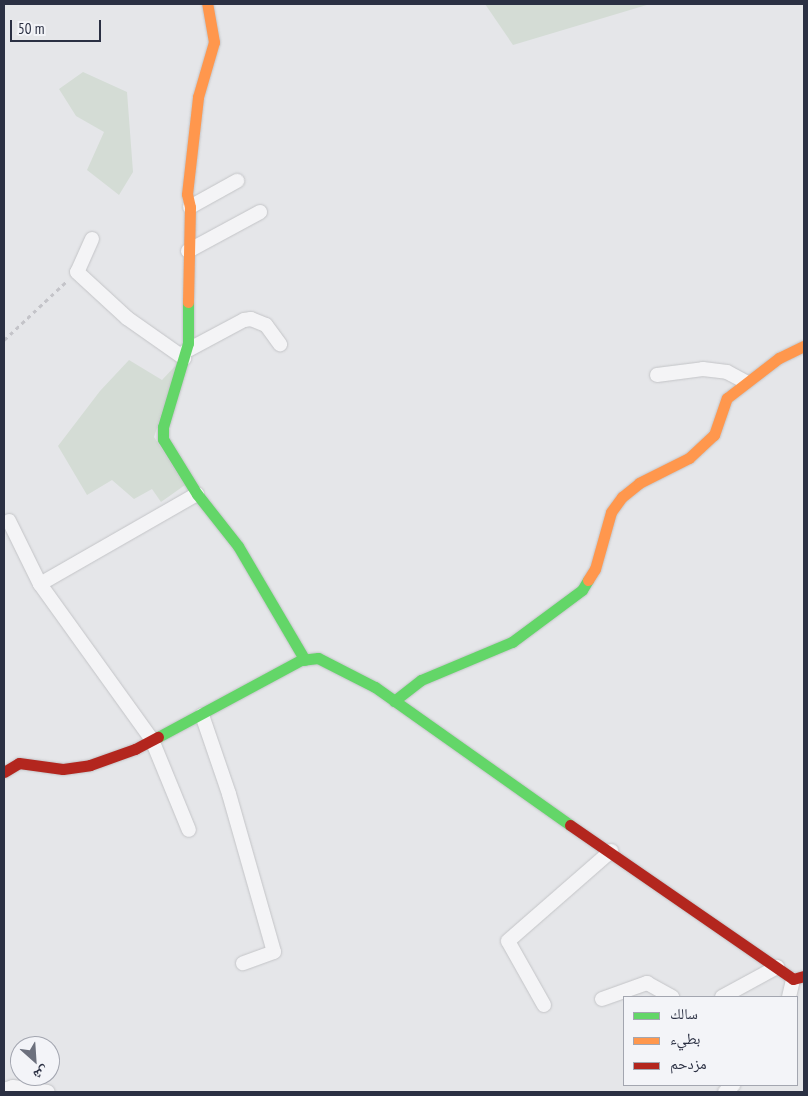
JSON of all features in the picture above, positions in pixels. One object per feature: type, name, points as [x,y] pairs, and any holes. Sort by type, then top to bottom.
[{"type":"street","points":[[207,4],[214,42],[206,62],[198,98],[196,130],[189,162],[187,194],[190,207],[185,354],[163,426],[163,439],[197,494],[238,546],[305,660]]},
{"type":"street","points":[[190,207],[237,181]]},
{"type":"street","points":[[188,251],[260,212]]},
{"type":"street","points":[[92,239],[77,272],[127,318],[185,354]]},
{"type":"street","points":[[185,354],[244,320],[251,319],[266,325],[280,344]]},
{"type":"street","points":[[394,701],[420,680],[475,660],[512,642],[582,590],[595,569],[611,512],[622,497],[639,483],[689,458],[714,435],[727,398],[746,382],[804,346]]},
{"type":"street","points":[[656,375],[703,369],[727,372],[746,382]]},
{"type":"street","points":[[40,584],[197,494]]},
{"type":"street","points":[[9,521],[40,584],[152,740],[190,830]]},
{"type":"street","points":[[4,772],[19,763],[63,769],[90,765],[152,740],[305,660],[318,658],[375,687],[545,810],[611,851],[777,967],[799,978],[790,996]]},
{"type":"street","points":[[202,715],[232,804],[274,952],[243,963]]},
{"type":"street","points":[[544,1005],[508,941],[611,851]]},
{"type":"street","points":[[724,996],[777,967]]},
{"type":"street","points":[[602,1000],[647,983],[670,996]]},
{"type":"street","points":[[4,1090],[13,1087],[48,1092]]},
{"type":"path","points":[[4,340],[77,272]]},
{"type":"shaded area","points":[[485,4],[650,4],[513,45]]},
{"type":"shaded area","points":[[83,72],[127,92],[133,172],[119,195],[87,170],[104,132],[76,116],[59,89]]},
{"type":"shaded area","points":[[129,360],[162,380],[178,363],[154,437],[185,485],[161,502],[152,489],[134,499],[112,480],[87,495],[58,446],[100,391]]},
{"type":"traffic: fast","points":[[188,302],[188,343],[163,427],[163,439],[197,494],[238,546],[305,660]]},
{"type":"traffic: fast","points":[[394,701],[421,680],[512,642],[582,590],[588,580]]},
{"type":"traffic: fast","points":[[158,737],[301,660],[318,658],[375,687],[570,825]]},
{"type":"traffic: slow","points":[[188,302],[190,207],[187,194],[198,97],[214,42],[207,4]]},
{"type":"traffic: slow","points":[[588,580],[595,569],[611,512],[622,497],[639,483],[689,458],[714,435],[727,398],[779,358],[804,346]]},
{"type":"traffic: jam","points":[[4,772],[19,763],[63,769],[90,765],[135,749],[158,737]]},
{"type":"traffic: jam","points":[[570,825],[793,979],[804,976]]}]
